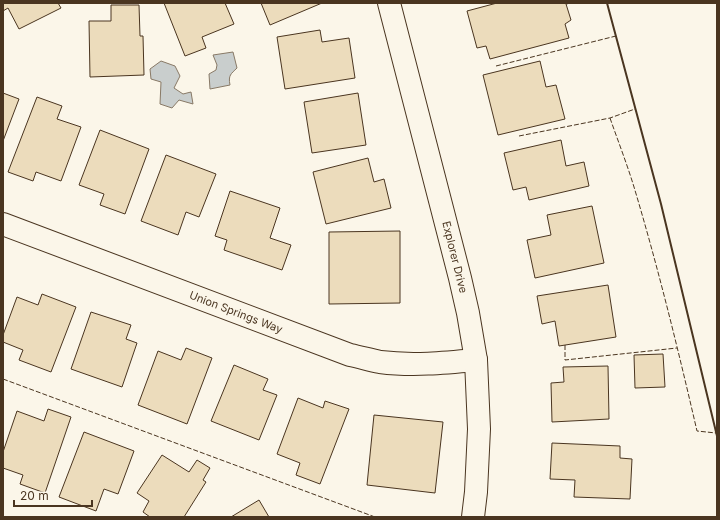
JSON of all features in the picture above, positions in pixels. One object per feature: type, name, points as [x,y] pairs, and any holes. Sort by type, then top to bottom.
[{"type":"street","name":"Explorer Drive","points":[[389,3],[460,278],[476,360],[479,428],[476,492],[473,517]]},
{"type":"street","name":"Union Springs Way","points":[[3,224],[350,355],[379,362],[409,364],[476,360]]},
{"type":"shaded area","points":[[233,52],[237,68],[230,77],[230,85],[210,89],[209,74],[216,70],[217,65],[213,55]]},
{"type":"shaded area","points":[[161,61],[175,66],[180,76],[174,88],[183,94],[191,92],[193,104],[179,100],[172,108],[160,104],[161,82],[151,79],[150,69]]},
{"type":"building","points":[[3,3],[58,3],[61,8],[19,29],[8,8],[3,11]]},
{"type":"building","points":[[164,3],[225,3],[234,24],[202,37],[206,48],[185,56]]},
{"type":"building","points":[[261,3],[322,3],[270,25]]},
{"type":"building","points":[[497,3],[571,3],[566,4],[571,20],[565,24],[569,38],[490,59],[486,46],[477,48],[467,11]]},
{"type":"building","points":[[111,5],[139,5],[140,36],[143,36],[144,75],[90,77],[89,21],[111,21]]},
{"type":"building","points":[[320,30],[322,42],[349,38],[355,78],[285,89],[277,37]]},
{"type":"building","points":[[540,61],[546,87],[556,85],[565,119],[498,135],[483,75]]},
{"type":"building","points":[[3,93],[19,99],[3,141]]},
{"type":"building","points":[[358,93],[366,145],[312,153],[304,102]]},
{"type":"building","points":[[37,97],[62,106],[57,119],[81,127],[61,181],[36,172],[33,181],[8,172]]},
{"type":"building","points":[[100,130],[149,149],[125,214],[100,205],[104,194],[79,185]]},
{"type":"building","points":[[561,140],[566,166],[584,162],[589,186],[529,200],[526,187],[513,190],[504,153]]},
{"type":"building","points":[[166,155],[216,174],[199,217],[186,212],[178,235],[141,221]]},
{"type":"building","points":[[368,158],[374,182],[384,179],[391,208],[326,224],[313,172]]},
{"type":"building","points":[[230,191],[280,208],[270,238],[291,245],[282,270],[224,250],[227,240],[215,236]]},
{"type":"building","points":[[592,206],[604,263],[535,278],[527,240],[551,235],[547,215]]},
{"type":"building","points":[[400,231],[400,303],[329,304],[329,232]]},
{"type":"building","points":[[608,285],[616,337],[559,346],[555,321],[542,324],[537,296]]},
{"type":"building","points":[[42,294],[76,307],[51,372],[19,360],[23,350],[3,342],[3,335],[17,297],[38,305]]},
{"type":"building","points":[[91,312],[131,325],[126,339],[137,343],[122,387],[71,369]]},
{"type":"building","points":[[186,348],[212,358],[187,424],[138,405],[158,351],[181,360]]},
{"type":"building","points":[[663,354],[665,387],[635,388],[634,355]]},
{"type":"building","points":[[234,365],[268,379],[263,390],[277,395],[259,440],[211,421]]},
{"type":"building","points":[[608,366],[609,419],[552,422],[551,383],[564,382],[563,367]]},
{"type":"building","points":[[298,398],[323,408],[325,401],[349,409],[320,484],[296,475],[300,463],[277,454]]},
{"type":"building","points":[[48,409],[71,417],[45,493],[20,484],[23,475],[3,468],[3,452],[17,411],[44,421]]},
{"type":"building","points":[[374,415],[443,422],[435,493],[367,485]]},
{"type":"building","points":[[84,432],[134,451],[118,494],[104,489],[96,511],[59,497]]},
{"type":"building","points":[[552,443],[620,446],[620,458],[632,459],[630,499],[574,497],[575,480],[550,479]]},
{"type":"building","points":[[162,455],[189,472],[197,460],[210,468],[203,480],[206,482],[184,517],[150,517],[143,512],[149,501],[137,493]]},
{"type":"building","points":[[259,500],[269,517],[231,517]]},
{"type":"fence","points":[[496,66],[616,36]]},
{"type":"fence","points":[[519,136],[610,118],[635,109]]},
{"type":"fence","points":[[610,118],[631,178],[651,247],[697,431],[716,433]]},
{"type":"fence","points":[[565,345],[565,360],[677,348]]},
{"type":"fence","points":[[3,379],[375,517]]},
{"type":"wall","points":[[607,3],[661,204],[717,436]]}]
